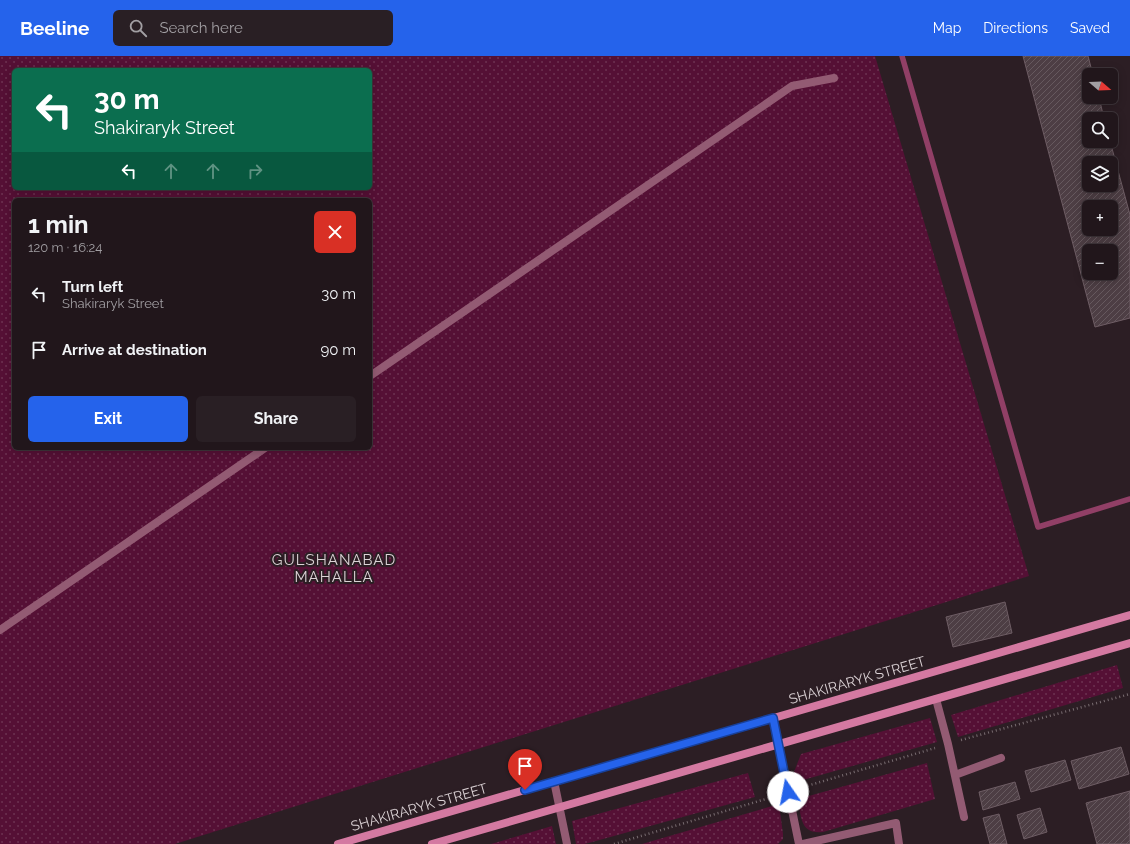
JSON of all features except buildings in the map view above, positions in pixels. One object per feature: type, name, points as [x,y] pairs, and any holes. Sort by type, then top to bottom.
[{"type":"main road","name":"SHAKIRARYK STREET","points":[[338,844],[1130,615]]},
{"type":"main road","points":[[432,844],[1130,643]]},
{"type":"lane","points":[[372,375],[792,86],[834,78]]},
{"type":"lane","points":[[0,630],[262,450]]},
{"type":"lane","points":[[936,699],[948,744],[964,817]]},
{"type":"lane","points":[[773,718],[799,844]]},
{"type":"lane","points":[[955,775],[1002,758]]},
{"type":"lane","points":[[554,781],[567,844]]},
{"type":"lane","points":[[803,844],[896,823],[899,844]]},
{"type":"path","points":[[614,844],[948,744],[1130,694]]},
{"type":"shaded area","points":[[0,56],[875,56],[1029,576],[175,844],[0,844]]},
{"type":"shaded area","points":[[1117,665],[1123,688],[958,737],[951,715]]},
{"type":"shaded area","points":[[930,718],[937,742],[796,782],[794,772],[801,754]]},
{"type":"shaded area","points":[[927,763],[935,799],[823,832],[815,832],[810,830],[803,823],[798,799]]},
{"type":"shaded area","points":[[748,773],[755,797],[585,844],[576,844],[572,821]]},
{"type":"shaded area","points":[[779,804],[783,839],[778,844],[642,844]]},
{"type":"shaded area","points":[[552,826],[556,844],[491,844]]},
{"type":"waterway","points":[[902,56],[1038,527],[1130,499]]},
{"type":"district","name":"GULSHANABAD MAHALLA","points":[[334,568]]},
{"type":"route","points":[[525,790],[773,718],[788,792]]}]
